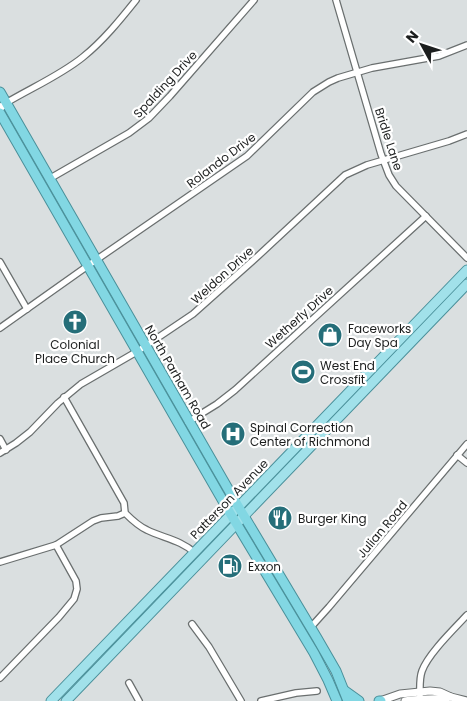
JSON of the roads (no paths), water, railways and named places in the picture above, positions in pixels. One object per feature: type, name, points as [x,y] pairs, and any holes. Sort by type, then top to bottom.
[{"type":"highway","name":"North Parham Road","points":[[0,92],[2,104],[50,178],[239,507],[311,626],[344,689],[348,701]]},
{"type":"highway","name":"North Parham Road","points":[[0,113],[231,514],[305,637],[324,671],[337,701]]},
{"type":"highway","points":[[305,637],[312,636],[320,649],[326,653]]},
{"type":"highway","points":[[344,689],[359,701]]},
{"type":"main road","name":"Patterson Avenue","points":[[51,701],[467,270]]},
{"type":"main road","name":"Patterson Avenue","points":[[66,701],[467,284]]},
{"type":"street","points":[[2,104],[85,56],[136,0]]},
{"type":"street","name":"Spalding Drive","points":[[50,178],[129,132],[149,118],[254,0]]},
{"type":"street","name":"Bridle Lane","points":[[336,0],[389,175],[396,186],[467,258]]},
{"type":"street","name":"Rolando Drive","points":[[0,328],[247,156],[319,88],[338,78],[357,72],[438,56],[467,45]]},
{"type":"street","name":"Weldon Drive","points":[[0,454],[30,432],[64,397],[81,384],[138,351],[193,314],[345,175],[367,165],[467,134]]},
{"type":"street","name":"Wetherly Drive","points":[[181,426],[217,404],[234,390],[426,216]]},
{"type":"street","points":[[0,262],[27,309]]},
{"type":"street","points":[[64,397],[124,503],[124,514]]},
{"type":"street","points":[[0,439],[6,450]]},
{"type":"street","name":"Julian Road","points":[[311,626],[467,444]]},
{"type":"street","points":[[458,455],[467,463]]},
{"type":"street","points":[[0,562],[56,545],[93,521],[124,514]]},
{"type":"street","points":[[124,514],[140,526],[181,543],[194,553]]},
{"type":"street","points":[[0,678],[59,617],[74,598],[77,589],[76,580],[56,545]]},
{"type":"street","points":[[420,695],[421,673],[429,657],[467,615]]},
{"type":"street","points":[[192,624],[209,647],[241,701]]},
{"type":"street","points":[[130,683],[140,701]]},
{"type":"street","points":[[261,701],[296,693],[317,691]]},
{"type":"street","points":[[380,701],[400,694],[420,695],[440,692],[467,701]]},
{"type":"street","points":[[405,701],[420,695]]},
{"type":"place","name":"Colonial Place Church","points":[[75,322]]},
{"type":"place","name":"Faceworks Day Spa","points":[[330,335]]},
{"type":"place","name":"West End Crossfit","points":[[303,372]]},
{"type":"place","name":"Spinal Correction Center of Richmond","points":[[233,434]]},
{"type":"place","name":"Burger King","points":[[280,518]]},
{"type":"place","name":"Exxon","points":[[230,566]]}]
